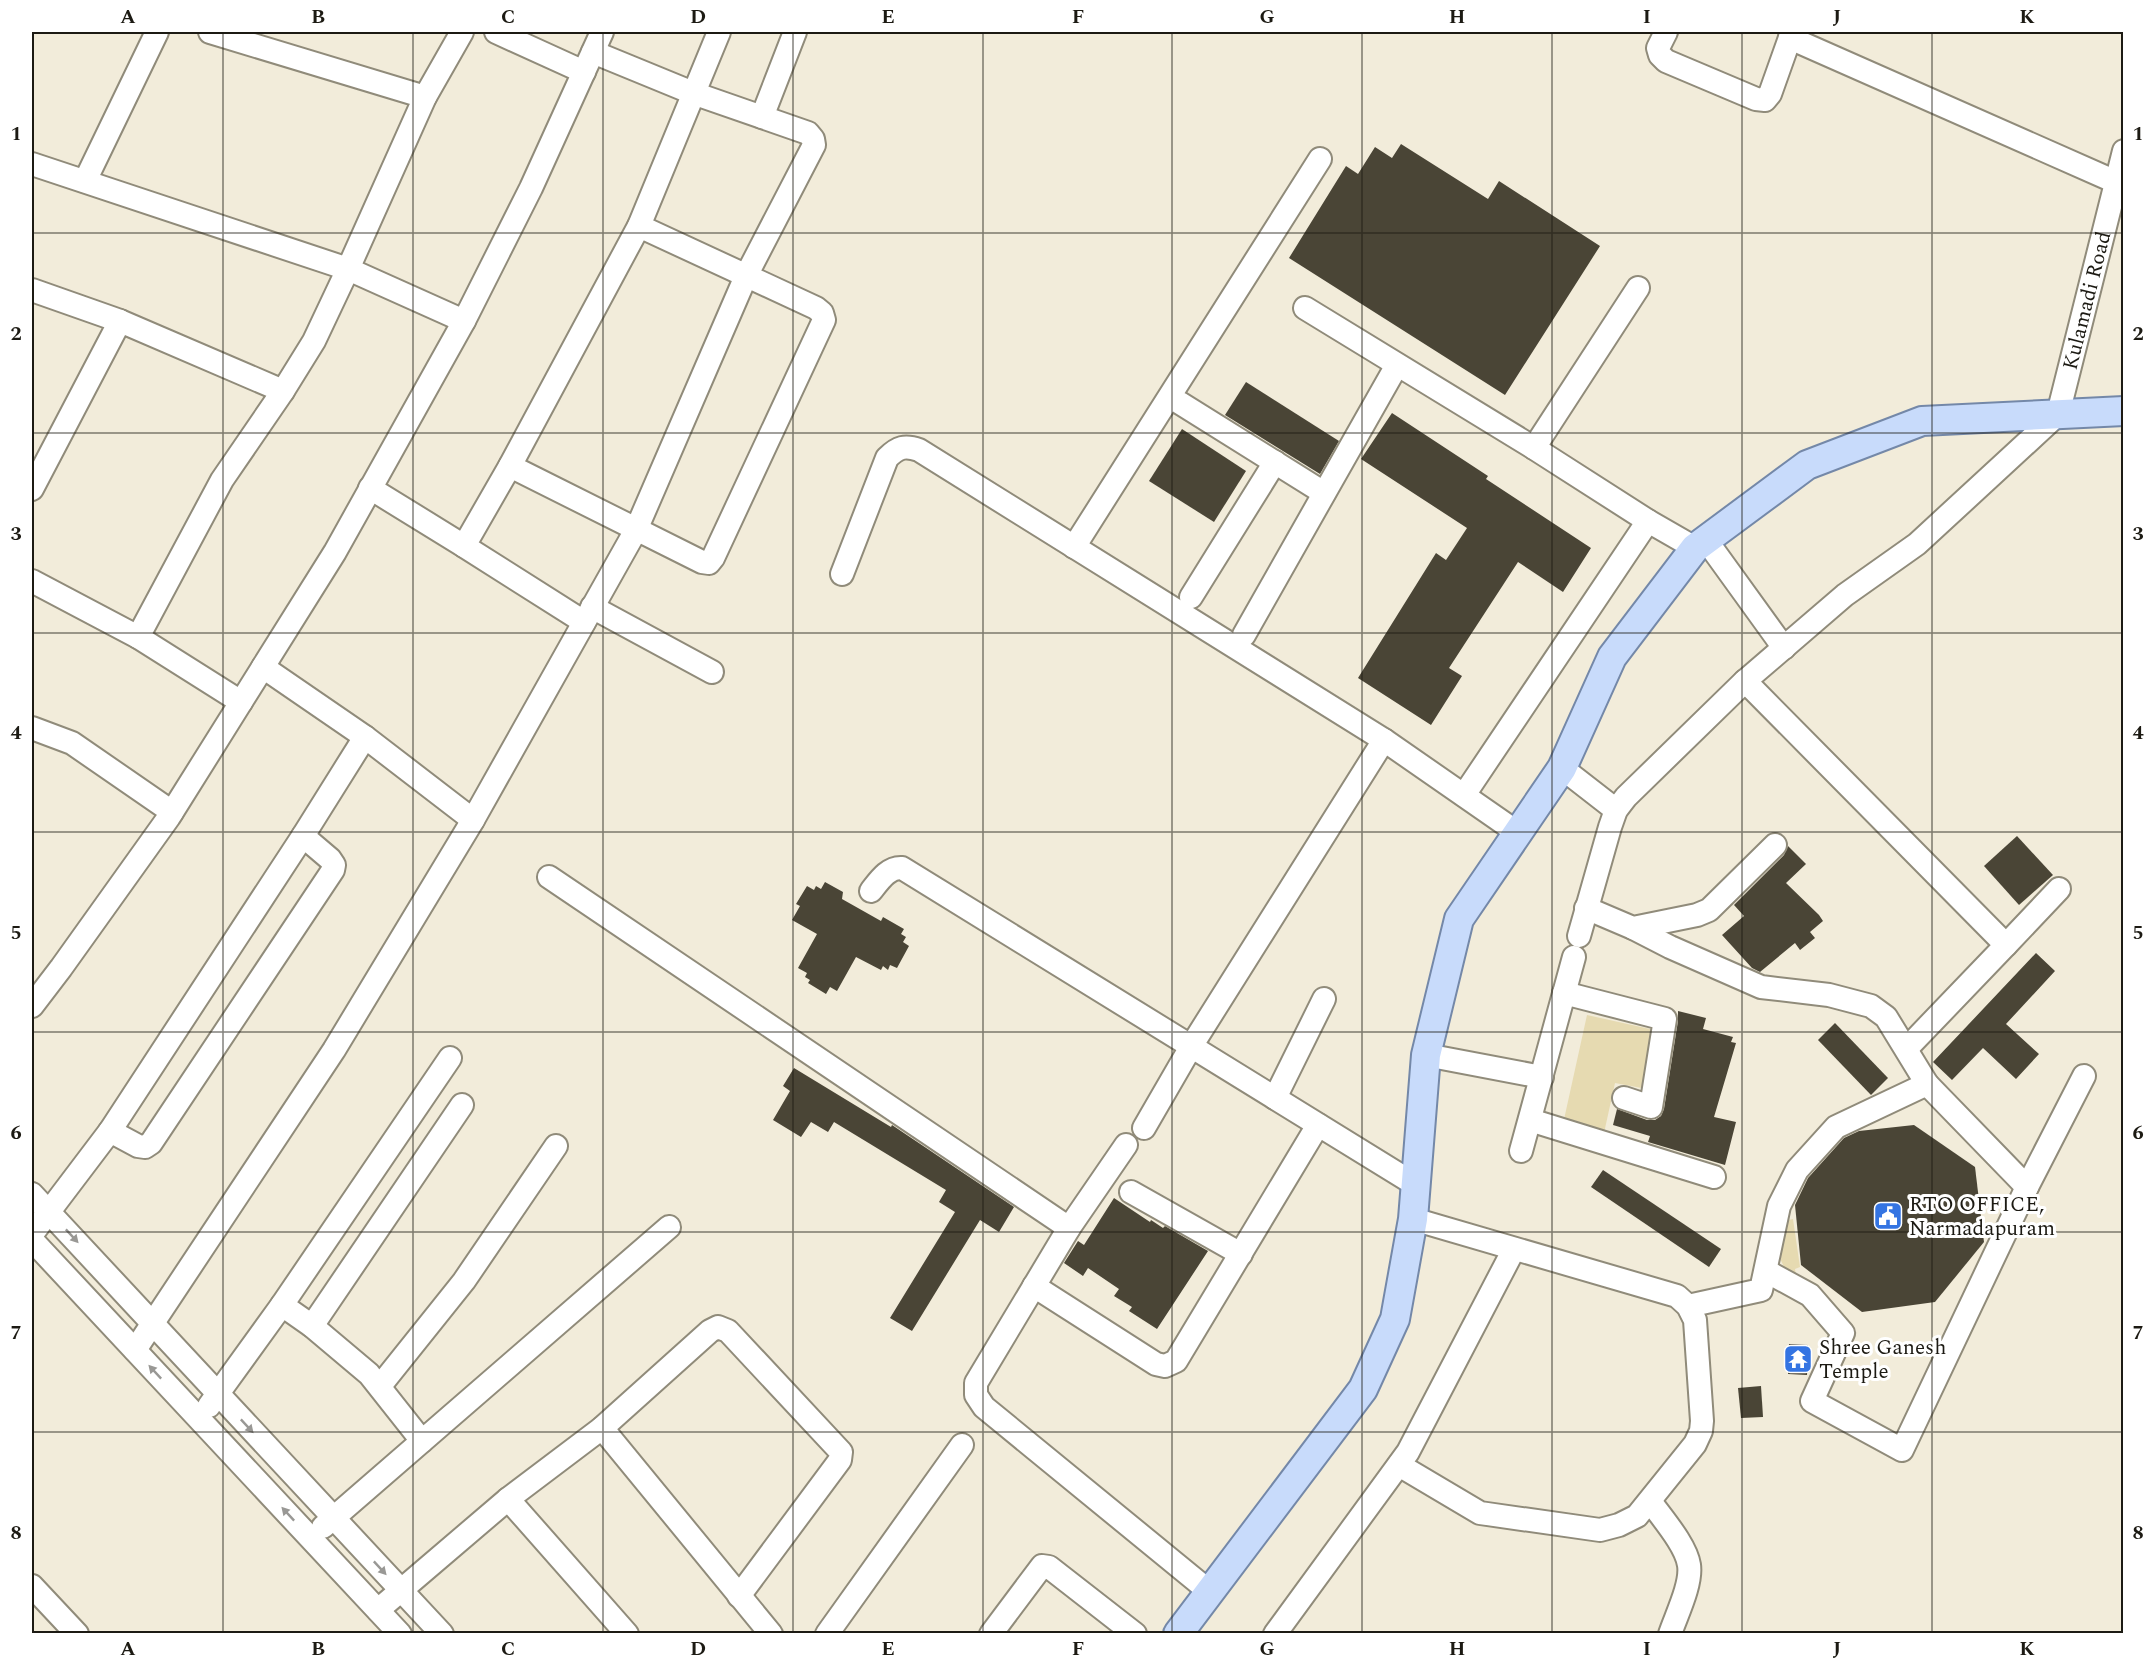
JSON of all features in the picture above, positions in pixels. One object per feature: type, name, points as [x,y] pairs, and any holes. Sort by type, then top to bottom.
[{"type":"main road","points":[[1178,1634],[1363,1389],[1395,1318],[1413,1220],[1426,1055],[1459,919],[1562,768],[1612,657],[1701,544],[1807,465],[1922,421],[2124,411]]},
{"type":"street","points":[[85,181],[157,32]]},
{"type":"street","points":[[210,32],[424,97]]},
{"type":"street","points":[[138,637],[222,480],[284,391],[314,341],[424,97],[462,32]]},
{"type":"street","points":[[135,1350],[334,1050],[472,820],[636,530],[746,276],[814,145],[813,139],[808,134],[762,117],[693,93],[496,32]]},
{"type":"street","points":[[32,1006],[172,812],[335,552],[464,321],[531,188],[602,32]]},
{"type":"street","points":[[464,546],[510,466],[639,226],[719,32]]},
{"type":"street","points":[[762,117],[795,32]]},
{"type":"street","points":[[1666,32],[1658,48],[1660,55],[1666,61],[1756,99],[1765,100],[1770,94],[1791,35],[2116,182]]},
{"type":"street","name":"Kulamadi Road","points":[[2058,414],[2124,151]]},
{"type":"street","points":[[1074,547],[1320,159]]},
{"type":"street","points":[[32,164],[348,269],[464,321]]},
{"type":"street","points":[[510,466],[702,562],[709,563],[713,558],[824,320],[816,308],[639,226]]},
{"type":"street","points":[[1534,448],[1638,288]]},
{"type":"street","points":[[32,290],[120,321],[284,391]]},
{"type":"street","points":[[1305,308],[1534,448],[1648,521],[1701,544],[1784,648]]},
{"type":"street","points":[[32,489],[120,321]]},
{"type":"street","points":[[1244,636],[1397,365]]},
{"type":"street","points":[[1180,403],[1324,493]]},
{"type":"street","points":[[1521,1151],[1586,908],[1616,810],[1626,797],[1745,681],[1845,595],[1917,544],[2058,414]]},
{"type":"street","points":[[842,574],[887,458],[895,450],[908,446],[920,450],[1384,740],[1518,833]]},
{"type":"street","points":[[1191,597],[1275,462]]},
{"type":"street","points":[[370,488],[464,546],[588,615],[712,672]]},
{"type":"street","points":[[1464,795],[1648,521]]},
{"type":"street","points":[[32,581],[138,637],[241,702]]},
{"type":"street","points":[[263,668],[364,737],[472,820]]},
{"type":"street","points":[[1745,681],[2006,945]]},
{"type":"street","points":[[32,728],[72,743],[172,812]]},
{"type":"street","points":[[32,1233],[110,1131],[303,836],[364,737]]},
{"type":"street","points":[[1144,1128],[1192,1045],[1384,740]]},
{"type":"street","points":[[1562,768],[1616,810]]},
{"type":"street","points":[[110,1131],[138,1146],[145,1147],[151,1143],[326,880],[334,865],[303,836]]},
{"type":"street","points":[[1633,928],[1697,915],[1709,910],[1774,845]]},
{"type":"street","points":[[871,891],[885,875],[892,870],[902,868],[1416,1185]]},
{"type":"street","points":[[549,877],[1069,1228]]},
{"type":"street","points":[[1911,1044],[2058,889]]},
{"type":"street","points":[[1586,908],[1761,987],[1828,995],[1872,1006],[1886,1017],[1927,1084],[2027,1187]]},
{"type":"street","points":[[1564,993],[1665,1019],[1652,1107],[1624,1098]]},
{"type":"street","points":[[1275,1098],[1324,999]]},
{"type":"street","points":[[1426,1055],[1542,1077]]},
{"type":"street","points":[[199,1419],[282,1305],[450,1058]]},
{"type":"street","points":[[1766,1271],[1810,1295],[1843,1333],[1812,1401],[1902,1450],[2027,1187],[2084,1076]]},
{"type":"street","points":[[1688,1306],[1761,1290],[1779,1206],[1797,1170],[1836,1127],[1927,1084]]},
{"type":"street","points":[[312,1326],[462,1104]]},
{"type":"street","points":[[1530,1120],[1714,1178]]},
{"type":"street","points":[[1034,1286],[1156,1364],[1166,1366],[1176,1361],[1318,1125]]},
{"type":"street","points":[[1126,1145],[1069,1228],[1034,1286],[976,1383],[976,1395],[984,1407],[1210,1592]]},
{"type":"street","points":[[380,1386],[464,1281],[556,1146]]},
{"type":"street","points":[[1131,1192],[1241,1254]]},
{"type":"street","points":[[32,1194],[442,1634]]},
{"type":"street","points":[[1400,1465],[1480,1513],[1600,1530],[1619,1525],[1637,1516],[1695,1444],[1701,1431],[1702,1421],[1695,1320],[1688,1306],[1677,1296],[1413,1220]]},
{"type":"street","points":[[310,1538],[669,1227]]},
{"type":"street","points":[[32,1240],[400,1634]]},
{"type":"street","points":[[1275,1634],[1400,1465],[1514,1249]]},
{"type":"street","points":[[282,1305],[312,1326],[380,1386],[422,1441]]},
{"type":"street","points":[[378,1610],[508,1499],[602,1428],[710,1331],[718,1327],[728,1331],[841,1452],[840,1460],[739,1596]]},
{"type":"street","points":[[602,1428],[771,1634]]},
{"type":"street","points":[[827,1634],[962,1445]]},
{"type":"street","points":[[508,1499],[627,1634]]},
{"type":"street","points":[[1650,1501],[1684,1550],[1689,1566],[1688,1582],[1670,1634]]},
{"type":"street","points":[[991,1634],[1042,1566],[1048,1567],[1135,1634]]},
{"type":"street","points":[[32,1586],[77,1634]]},
{"type":"shaded area","points":[[1587,1015],[1659,1031],[1647,1089],[1615,1083],[1604,1133],[1563,1124]]},
{"type":"shaded area","points":[[1793,1219],[1800,1267],[1795,1269],[1796,1275],[1789,1278],[1778,1254],[1779,1222]]},
{"type":"building","points":[[1401,144],[1488,199],[1499,181],[1600,246],[1505,395],[1289,258],[1346,166],[1358,174],[1375,147],[1392,158]]},
{"type":"building","points":[[1246,382],[1339,441],[1320,474],[1225,415]]},
{"type":"building","points":[[1392,413],[1488,476],[1486,479],[1591,548],[1563,592],[1518,562],[1449,668],[1462,676],[1431,725],[1358,678],[1436,553],[1446,560],[1467,528],[1361,459]]},
{"type":"building","points":[[1182,429],[1246,471],[1214,522],[1149,481]]},
{"type":"building","points":[[2017,836],[2053,875],[2019,905],[1984,866]]},
{"type":"building","points":[[1788,846],[1806,864],[1786,883],[1823,921],[1810,932],[1815,938],[1800,950],[1795,943],[1760,972],[1752,968],[1722,935],[1744,916],[1734,905],[1784,855]]},
{"type":"building","points":[[825,882],[843,892],[842,899],[881,921],[883,917],[904,929],[901,934],[906,937],[903,942],[909,946],[897,968],[890,965],[888,970],[883,966],[881,970],[856,957],[837,991],[830,987],[826,994],[808,983],[810,980],[805,977],[807,973],[798,968],[817,934],[792,920],[800,906],[796,904],[807,886],[814,890],[816,886],[821,889]]},
{"type":"building","points":[[2036,953],[2055,971],[2006,1024],[2039,1054],[2016,1079],[1983,1048],[1952,1080],[1933,1062]]},
{"type":"building","points":[[1678,1011],[1706,1018],[1703,1029],[1733,1037],[1731,1042],[1736,1043],[1714,1117],[1736,1122],[1725,1165],[1648,1142],[1650,1136],[1613,1125],[1617,1109],[1647,1120],[1655,1120],[1661,1116],[1664,1109]]},
{"type":"building","points":[[1835,1023],[1888,1078],[1871,1095],[1818,1040]]},
{"type":"building","points":[[794,1068],[891,1127],[892,1125],[1014,1207],[999,1232],[980,1220],[912,1331],[890,1318],[955,1212],[939,1202],[946,1190],[834,1122],[828,1132],[811,1122],[801,1137],[773,1120],[790,1091],[783,1086]]},
{"type":"building","name":"RTO OFFICE, Narmadapuram","points":[[1914,1125],[1975,1167],[1984,1242],[1935,1302],[1862,1312],[1801,1265],[1795,1205],[1808,1178],[1844,1138],[1859,1131]]},
{"type":"building","points":[[1603,1170],[1721,1249],[1709,1267],[1591,1187]]},
{"type":"building","points":[[1114,1198],[1150,1222],[1151,1220],[1163,1228],[1165,1226],[1208,1251],[1157,1329],[1129,1311],[1132,1307],[1114,1296],[1119,1289],[1088,1268],[1083,1276],[1064,1263],[1078,1241],[1084,1245]]},
{"type":"building","name":"Shree Ganesh Temple","points":[[1789,1344],[1808,1345],[1807,1375],[1788,1374]]},
{"type":"building","points":[[1761,1386],[1763,1417],[1741,1418],[1738,1388]]},
{"type":"place","name":"RTO OFFICE, Narmadapuram","points":[[1888,1216]]},
{"type":"place","name":"Shree Ganesh Temple","points":[[1798,1359]]}]
